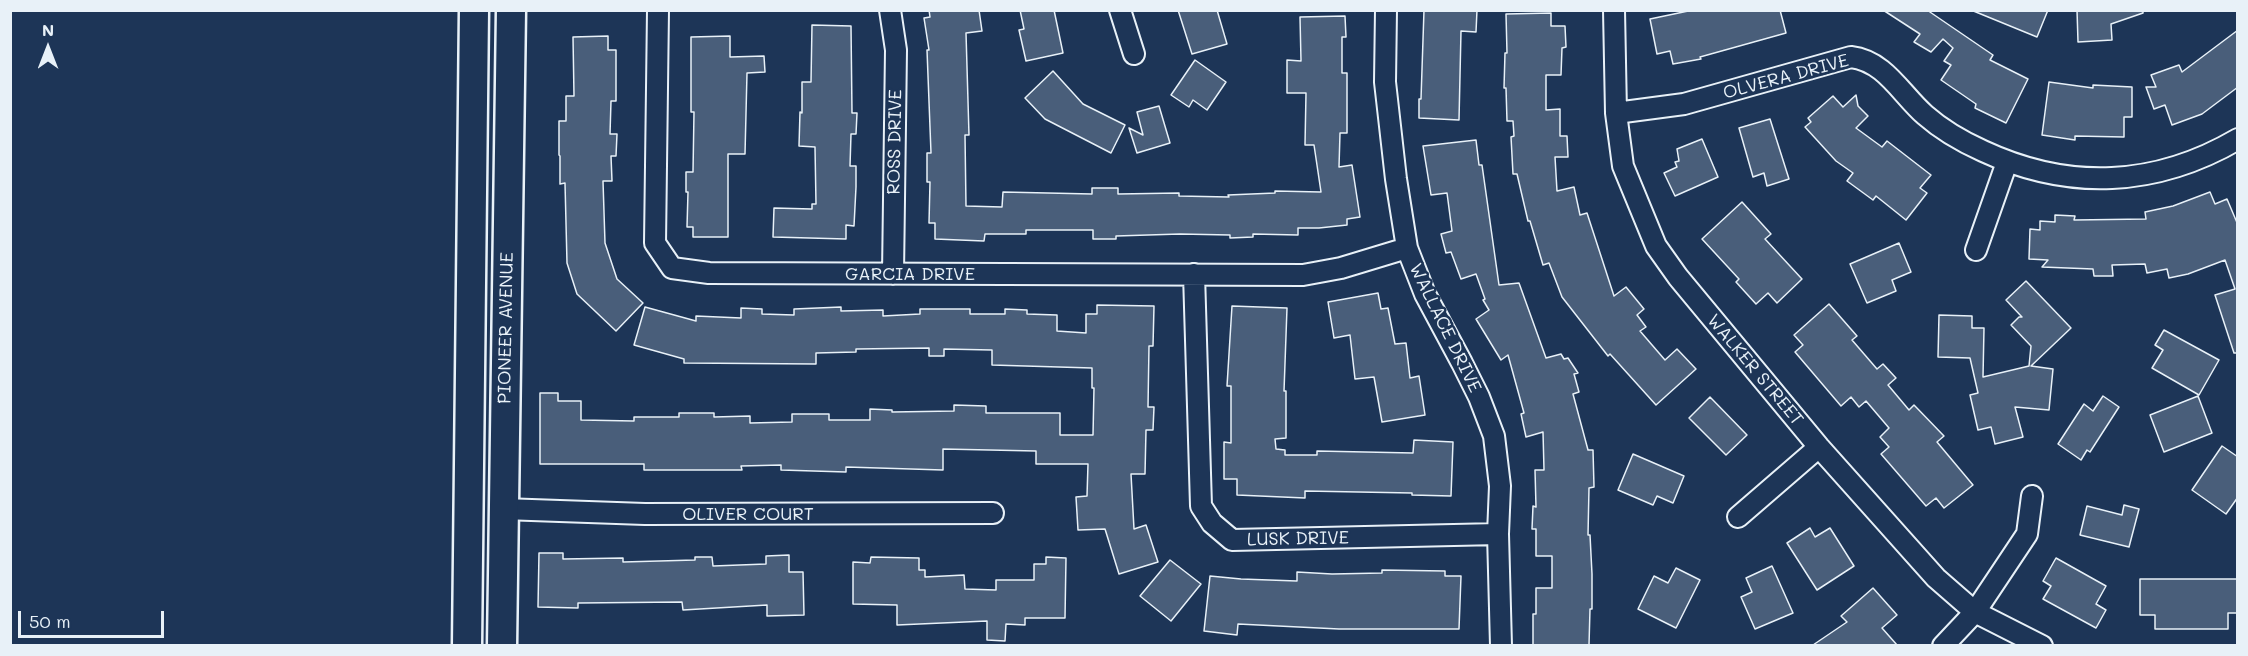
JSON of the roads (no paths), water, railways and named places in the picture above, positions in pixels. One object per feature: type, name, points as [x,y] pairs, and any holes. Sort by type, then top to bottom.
[{"type":"main road","name":"PIONEER AVENUE","points":[[467,645],[474,10]]},
{"type":"main road","name":"PIONEER AVENUE","points":[[502,645],[511,10]]},
{"type":"street","name":"GARCIA DRIVE","points":[[658,10],[655,243],[672,268],[709,273],[1303,275],[1341,268],[1407,248]]},
{"type":"street","name":"ROSS DRIVE","points":[[890,10],[896,50],[893,274]]},
{"type":"street","points":[[1120,10],[1134,54]]},
{"type":"street","name":"WALLACE DRIVE","points":[[1386,10],[1385,82],[1396,179],[1407,248],[1425,294],[1479,397],[1494,436],[1500,486],[1498,534],[1501,645]]},
{"type":"street","name":"WALKER STREET","points":[[1614,10],[1616,113],[1623,165],[1656,246],[1678,278],[1819,447],[1936,578],[1975,612],[2042,645]]},
{"type":"street","name":"OLVERA DRIVE","points":[[1616,113],[1684,104],[1851,57],[1864,59],[1875,65],[1925,115],[1953,135],[2007,162],[2040,172],[2083,179],[2127,178],[2162,172],[2213,152],[2238,139]]},
{"type":"street","points":[[1976,250],[2007,162]]},
{"type":"street","name":"LUSK DRIVE","points":[[1194,274],[1201,506],[1212,523],[1232,540],[1498,534]]},
{"type":"street","points":[[1738,518],[1819,447]]},
{"type":"street","points":[[1943,645],[1975,612],[2027,534],[2032,496]]},
{"type":"street","name":"OLIVER COURT","points":[[503,509],[645,514],[993,513]]}]
